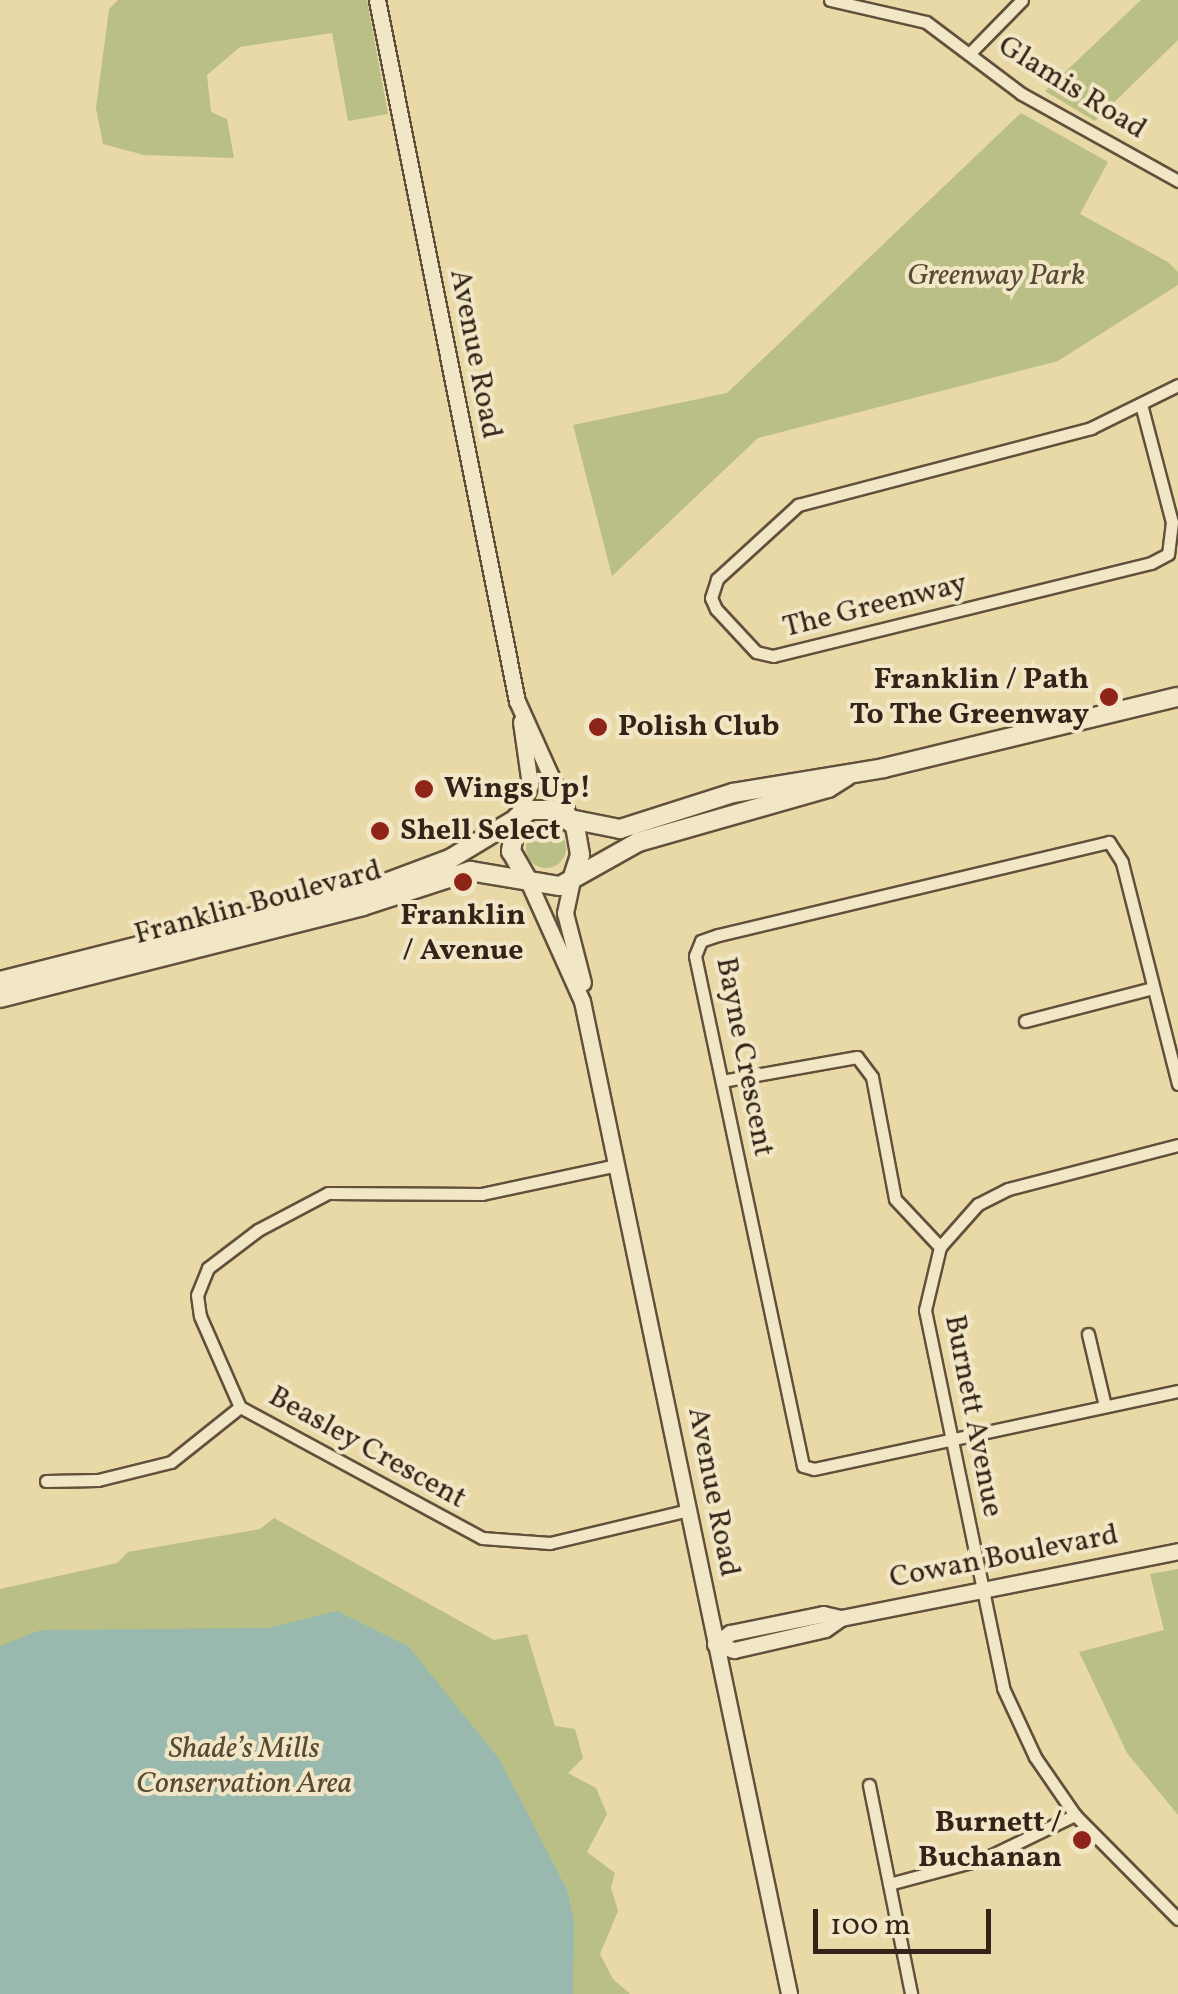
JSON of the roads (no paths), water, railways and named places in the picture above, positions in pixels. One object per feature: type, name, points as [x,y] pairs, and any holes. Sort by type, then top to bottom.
[{"type":"main road","points":[[847,776],[828,788],[638,842],[572,880],[549,888],[528,881],[511,851],[517,817],[542,808],[570,820],[620,829],[737,792],[824,774],[847,776],[1178,698]]},
{"type":"main road","name":"Franklin Boulevard","points":[[0,982],[402,878],[450,859],[517,817]]},
{"type":"main road","points":[[570,820],[580,843],[572,880]]},
{"type":"main road","name":"Franklin Boulevard","points":[[0,998],[363,906],[470,871],[528,881]]},
{"type":"street","name":"Avenue Road","points":[[377,0],[522,718],[530,784],[517,817]]},
{"type":"street","name":"Glamis Road","points":[[830,0],[909,14],[970,52],[1022,94],[1178,181]]},
{"type":"street","points":[[970,52],[1022,0]]},
{"type":"street","name":"The Greenway","points":[[1142,408],[1172,522],[1168,554],[1151,563],[774,656],[756,652],[710,598],[716,579],[798,504],[1092,428],[1142,408],[1178,385]]},
{"type":"street","name":"Avenue Road","points":[[522,718],[570,820]]},
{"type":"street","name":"Bayne Crescent","points":[[1178,1084],[1118,851],[1094,841],[701,941],[694,956],[802,1466],[814,1469],[1178,1391]]},
{"type":"street","name":"Avenue Road","points":[[572,880],[565,913],[789,1994]]},
{"type":"street","name":"Avenue Road","points":[[528,881],[582,1000]]},
{"type":"street","points":[[1025,1021],[1153,988]]},
{"type":"street","points":[[722,1081],[857,1057],[872,1077],[896,1199],[940,1247]]},
{"type":"street","name":"Burnett Avenue","points":[[1178,1145],[1008,1189],[978,1204],[940,1247],[925,1310],[1003,1688],[1036,1756],[1075,1815],[1178,1919]]},
{"type":"street","name":"Beasley Crescent","points":[[617,1164],[482,1194],[349,1189],[307,1201],[258,1230],[208,1268],[196,1295],[226,1385],[240,1407],[465,1530],[505,1545],[550,1543],[689,1510]]},
{"type":"street","points":[[1088,1334],[1105,1406]]},
{"type":"street","points":[[46,1481],[98,1480],[171,1462],[240,1407]]},
{"type":"street","name":"Cowan Boulevard","points":[[715,1644],[734,1650],[825,1630],[842,1618],[1178,1551]]},
{"type":"street","points":[[869,1785],[911,1994]]},
{"type":"street","points":[[890,1884],[986,1858],[1075,1815]]},
{"type":"water","name":"Shade’s Mills Conservation Area","points":[[337,1611],[408,1646],[500,1760],[567,1890],[574,1921],[573,1994],[0,1994],[0,1646],[41,1630],[268,1628]]},
{"type":"place","name":"Franklin / Path To The Greenway","points":[[1109,697]]},
{"type":"place","name":"Polish Club","points":[[598,727]]},
{"type":"place","name":"Wings Up!","points":[[424,789]]},
{"type":"place","name":"Shell Select","points":[[380,831]]},
{"type":"place","name":"Franklin / Avenue","points":[[463,882]]},
{"type":"place","name":"Burnett / Buchanan","points":[[1082,1840]]},
{"type":"park label","name":"Greenway Park","points":[[996,276]]}]
